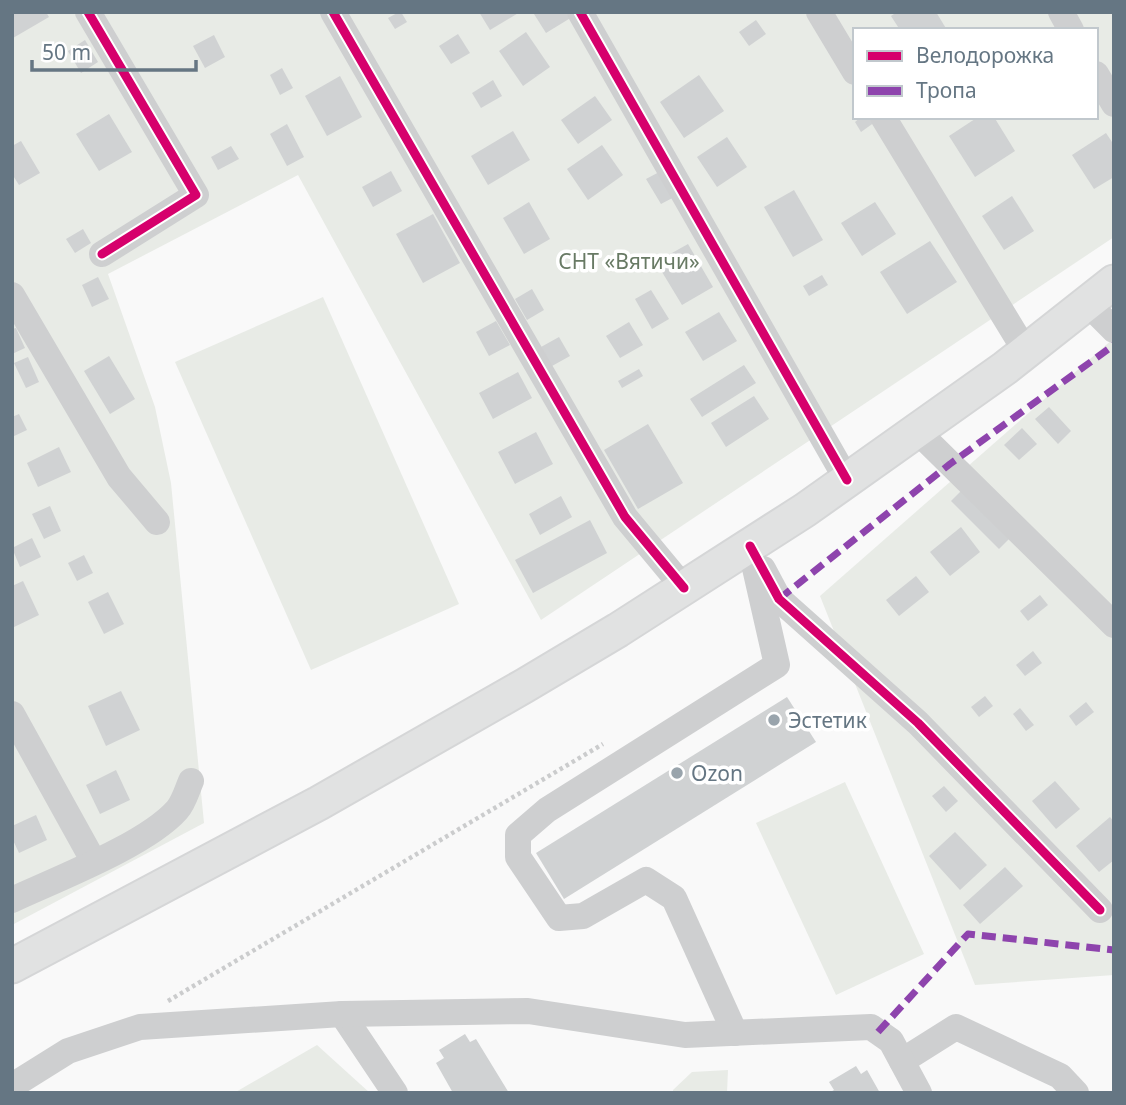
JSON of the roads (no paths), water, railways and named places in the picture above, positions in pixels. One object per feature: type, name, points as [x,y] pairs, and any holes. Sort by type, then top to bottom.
[{"type":"main road","points":[[12,966],[319,803],[524,686],[684,588],[917,431],[1026,352],[1114,282]]},
{"type":"street","points":[[88,12],[196,195],[102,254]]},
{"type":"street","points":[[333,12],[625,517],[684,588]]},
{"type":"street","points":[[580,12],[847,480]]},
{"type":"street","points":[[819,12],[853,69]]},
{"type":"street","points":[[1061,12],[1070,28]]},
{"type":"street","points":[[1098,77],[1114,104]]},
{"type":"street","points":[[884,119],[1026,352]]},
{"type":"street","points":[[12,295],[119,477],[157,522]]},
{"type":"street","points":[[1087,303],[1114,330]]},
{"type":"street","points":[[917,431],[1114,625]]},
{"type":"street","points":[[750,546],[779,598],[918,723],[1100,910]]},
{"type":"street","points":[[735,1033],[674,898],[646,880],[583,916],[559,918],[518,856],[518,835],[547,810],[777,665],[750,546]]},
{"type":"street","points":[[12,714],[94,862]]},
{"type":"street","points":[[12,900],[123,848],[157,826],[178,809],[191,781]]},
{"type":"street","points":[[12,1086],[68,1051],[140,1027],[342,1014],[527,1011],[685,1035],[871,1027],[896,1051],[919,1093]]},
{"type":"street","points":[[342,1014],[395,1093]]},
{"type":"street","points":[[896,1051],[956,1027],[1060,1076],[1076,1093]]},
{"type":"place","name":"Эстетик","points":[[774,720]]},
{"type":"place","name":"Ozon","points":[[677,773]]},
{"type":"park label","name":"СНТ «Вятичи»","points":[[629,261]]}]
